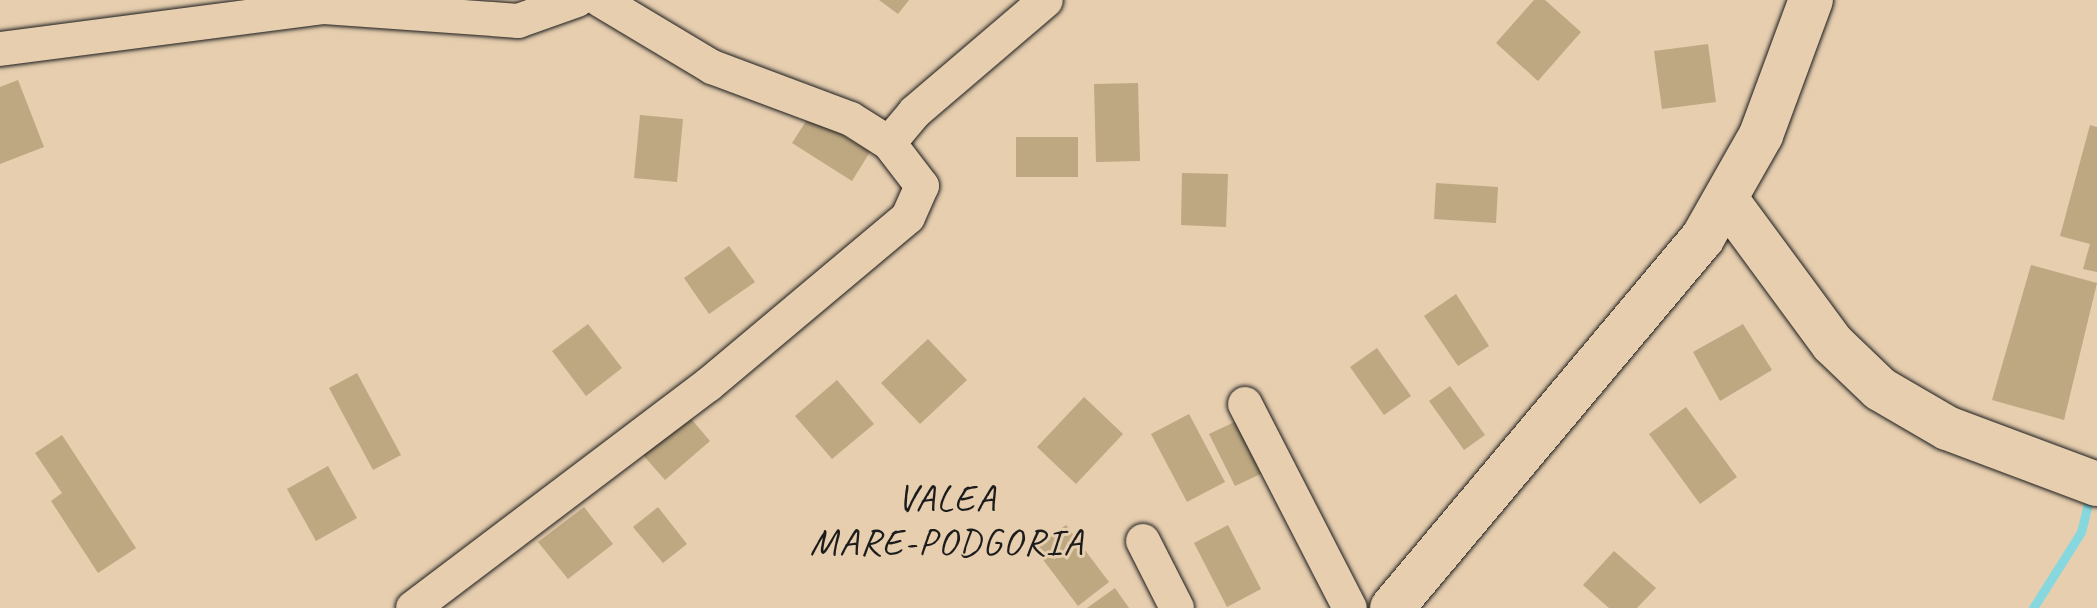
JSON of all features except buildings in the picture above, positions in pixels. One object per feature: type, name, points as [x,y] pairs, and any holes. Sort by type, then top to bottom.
[{"type":"main road","points":[[1392,608],[1702,239],[1761,135],[1811,0]]},
{"type":"main road","points":[[1726,199],[1832,343],[1880,389],[1947,428],[2084,480]]},
{"type":"street","points":[[0,49],[324,7],[518,21],[577,0]]},
{"type":"street","points":[[413,608],[708,385],[908,217],[922,186],[889,143],[851,119],[712,67],[600,0]]},
{"type":"street","points":[[889,143],[915,112],[1046,0]]},
{"type":"street","points":[[1245,404],[1350,608]]},
{"type":"street","points":[[1143,541],[1177,608]]},
{"type":"waterway","points":[[2033,608],[2081,532],[2090,495]]},
{"type":"district","name":"VALEA MARE-PODGORIA","points":[[947,520]]}]
